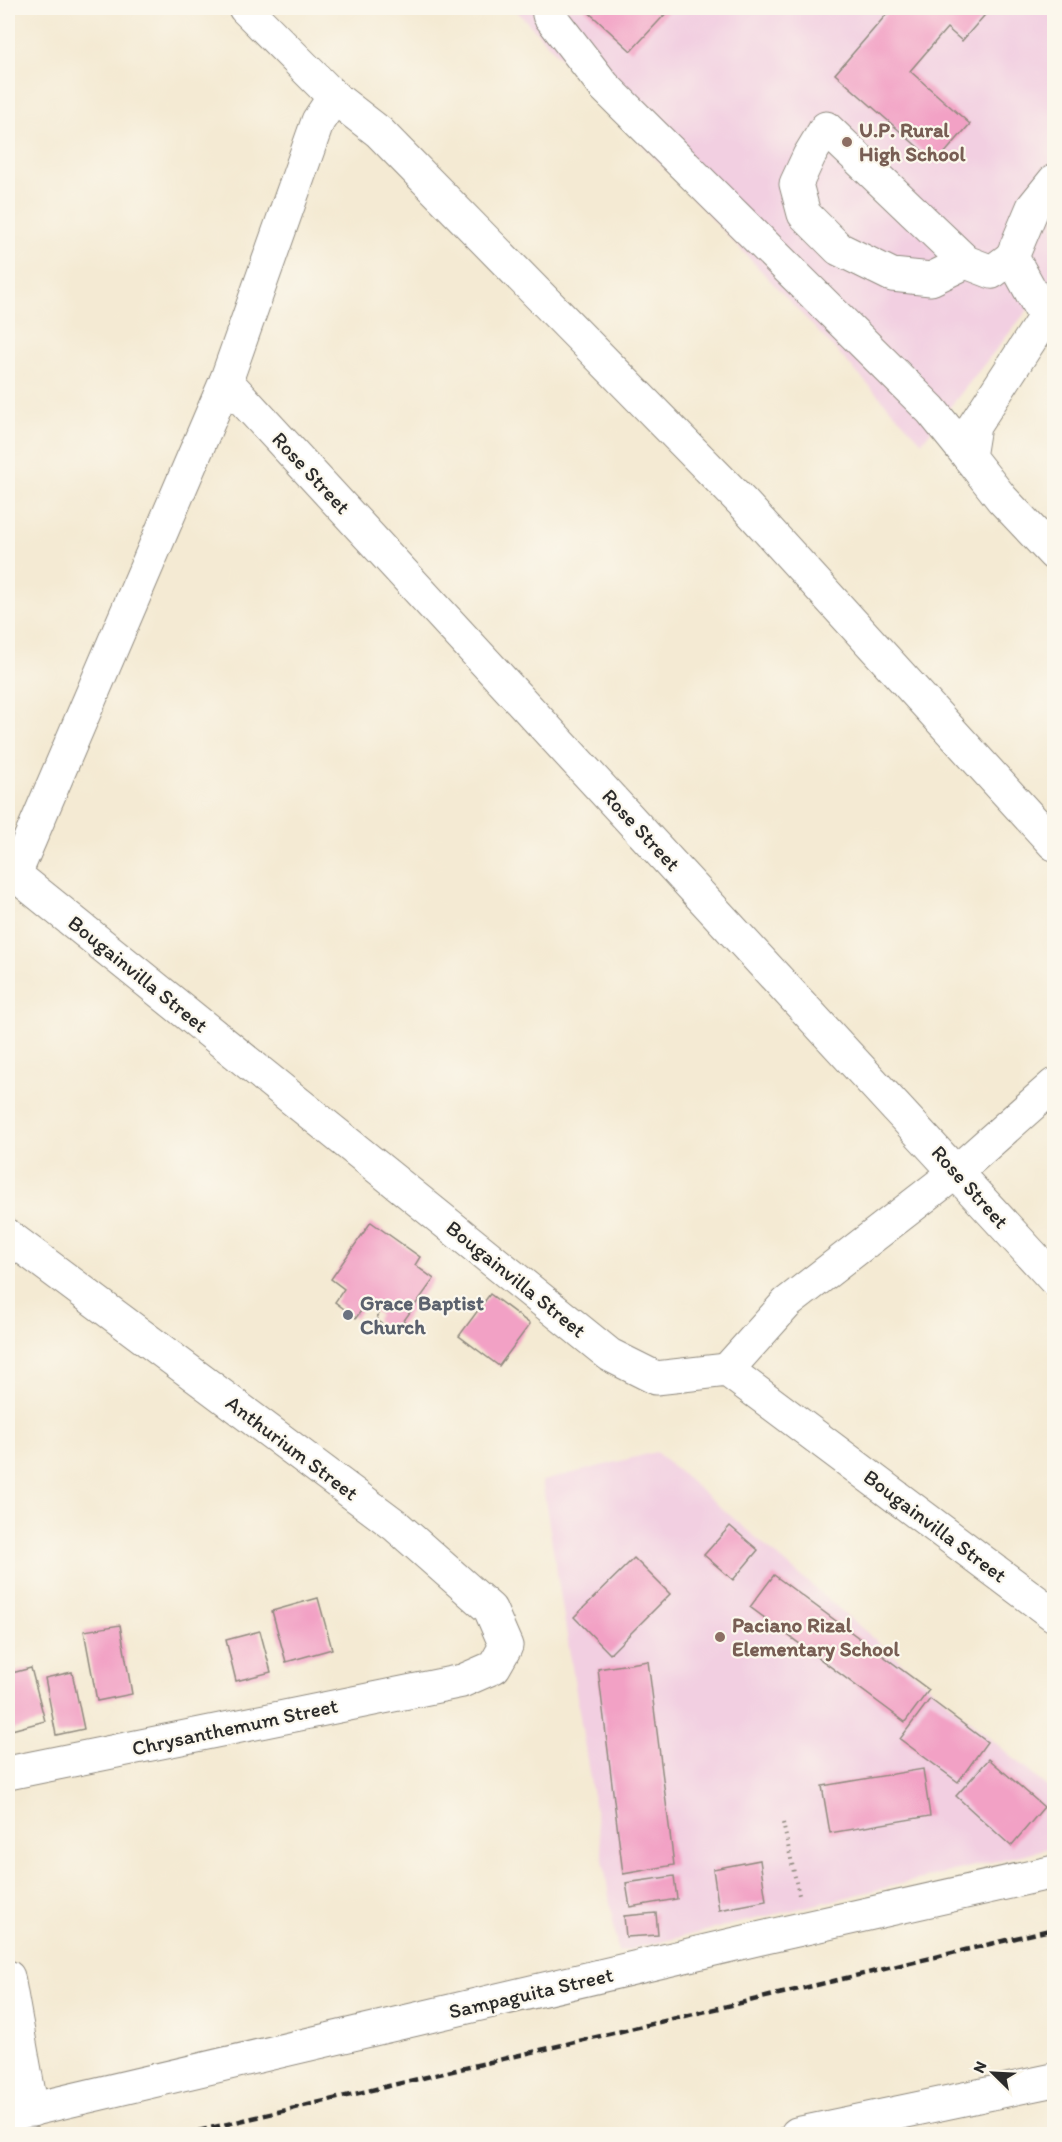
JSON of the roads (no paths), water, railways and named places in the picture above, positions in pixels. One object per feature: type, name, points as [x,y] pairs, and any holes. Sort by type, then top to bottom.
[{"type":"street","points":[[245,8],[334,97],[379,132],[744,504],[1054,844]]},
{"type":"street","points":[[548,8],[549,15],[604,86],[932,410],[1002,499],[1054,554]]},
{"type":"street","points":[[11,871],[226,381],[318,121],[334,97]]},
{"type":"street","points":[[966,262],[932,279],[892,275],[839,249],[804,214],[796,184],[826,128],[966,262],[992,272],[1012,257],[1033,207],[1054,181]]},
{"type":"street","points":[[969,457],[974,426],[1050,312],[1012,257]]},
{"type":"street","name":"Rose Street","points":[[226,381],[1054,1279]]},
{"type":"street","name":"Bougainvilla Street","points":[[11,871],[610,1355],[656,1378],[726,1370],[1054,1616]]},
{"type":"street","points":[[726,1370],[787,1303],[957,1172],[1054,1085]]},
{"type":"street","name":"Anthurium Street","points":[[8,1236],[395,1525],[490,1609],[506,1646],[494,1667],[462,1681]]},
{"type":"street","name":"Chrysanthemum Street","points":[[8,1773],[462,1681]]},
{"type":"street","name":"Sampaguita Street","points":[[20,2113],[1054,1872]]},
{"type":"street","points":[[8,1977],[20,2113]]},
{"type":"street","points":[[797,2134],[1054,2079]]},
{"type":"railway","points":[[185,2134],[1054,1929]]},
{"type":"place","name":"U.P. Rural High School","points":[[847,142]]},
{"type":"place","name":"Grace Baptist Church","points":[[348,1315]]},
{"type":"place","name":"Paciano Rizal Elementary School","points":[[720,1637]]}]
